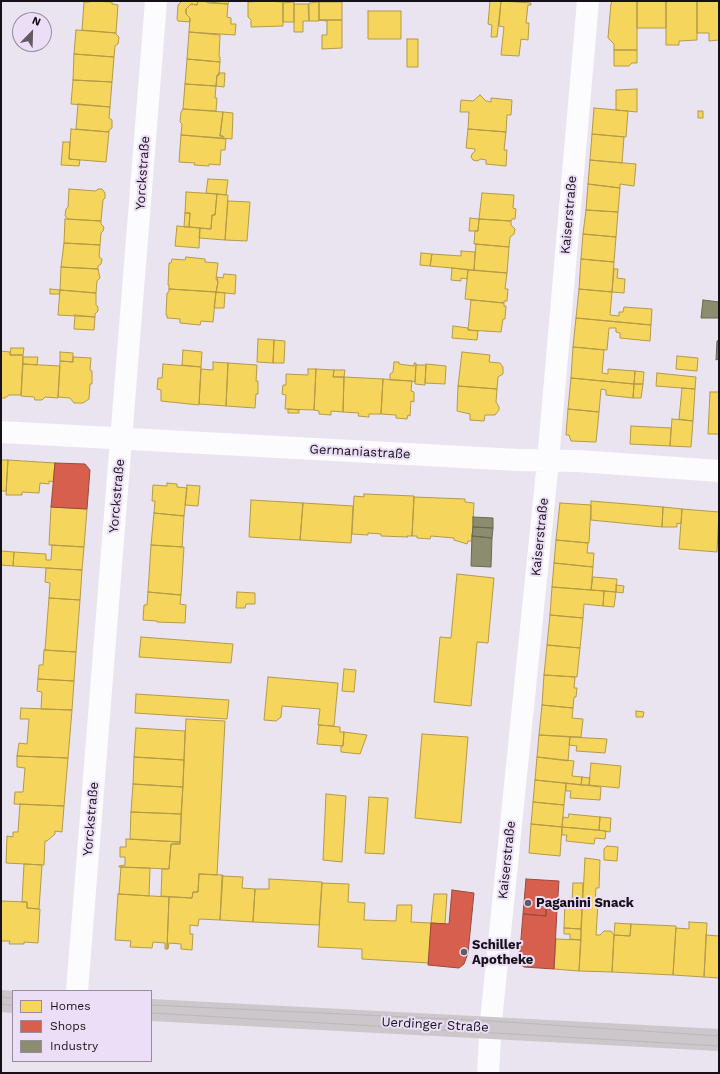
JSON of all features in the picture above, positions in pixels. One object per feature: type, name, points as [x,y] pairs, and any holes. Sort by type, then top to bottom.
[{"type":"main road","points":[[1,1001],[12,1002]]},
{"type":"main road","name":"Uerdinger Straße","points":[[152,1010],[719,1040]]},
{"type":"street","name":"Yorckstraße","points":[[77,990],[156,1]]},
{"type":"street","name":"Kaiserstraße","points":[[488,1073],[520,727],[548,461],[588,1]]},
{"type":"street","name":"Germaniastraße","points":[[1,432],[548,461],[578,461],[719,471]]},
{"type":"building: Homes","points":[[182,1],[198,1],[197,5],[191,4],[186,9],[186,14],[190,18],[190,22],[178,21],[177,19],[178,5]]},
{"type":"building: Homes","points":[[198,1],[228,4],[227,17],[231,18],[231,24],[236,24],[235,35],[189,32],[190,18],[186,14],[186,9],[191,4],[197,5]]},
{"type":"building: Homes","points":[[206,1],[229,1],[228,4],[208,3]]},
{"type":"building: Homes","points":[[490,1],[501,1],[497,37],[491,37],[492,25],[488,24]]},
{"type":"building: Homes","points":[[501,1],[531,3],[531,5],[528,5],[526,23],[529,23],[528,40],[521,39],[519,56],[501,55],[504,27],[499,26]]},
{"type":"building: Homes","points":[[613,1],[637,1],[637,50],[614,50],[614,44],[608,38],[611,3]]},
{"type":"building: Homes","points":[[637,1],[666,1],[666,28],[637,28]]},
{"type":"building: Homes","points":[[666,1],[697,1],[697,40],[679,41],[679,45],[666,45]]},
{"type":"building: Homes","points":[[697,1],[719,1],[719,40],[709,41],[709,33],[697,33]]},
{"type":"building: Homes","points":[[84,2],[112,2],[112,4],[118,5],[116,33],[82,30]]},
{"type":"building: Homes","points":[[248,2],[283,2],[283,26],[251,27],[251,20],[248,17]]},
{"type":"building: Homes","points":[[294,2],[294,22],[283,22],[283,3]]},
{"type":"building: Homes","points":[[319,2],[319,21],[309,21],[309,3]]},
{"type":"building: Homes","points":[[319,2],[342,2],[342,20],[319,20]]},
{"type":"building: Homes","points":[[294,4],[308,4],[309,21],[303,21],[303,32],[294,32]]},
{"type":"building: Homes","points":[[368,11],[401,11],[401,39],[368,39]]},
{"type":"building: Homes","points":[[319,20],[342,20],[342,48],[322,49],[322,35],[327,35],[327,21]]},
{"type":"building: Homes","points":[[76,30],[116,33],[119,37],[118,44],[115,46],[114,57],[74,54]]},
{"type":"building: Homes","points":[[189,32],[220,35],[220,62],[187,59]]},
{"type":"building: Homes","points":[[407,39],[418,39],[418,67],[407,67]]},
{"type":"building: Homes","points":[[614,50],[637,50],[637,63],[632,63],[629,66],[614,66]]},
{"type":"building: Homes","points":[[74,54],[114,57],[112,82],[73,80]]},
{"type":"building: Homes","points":[[187,59],[220,62],[216,86],[185,84]]},
{"type":"building: Homes","points":[[219,73],[225,73],[224,87],[216,86],[217,75],[219,75]]},
{"type":"building: Homes","points":[[73,80],[112,82],[110,107],[71,104]]},
{"type":"building: Homes","points":[[185,84],[216,86],[216,111],[183,109]]},
{"type":"building: Homes","points":[[637,89],[637,112],[616,110],[616,90]]},
{"type":"building: Homes","points":[[480,95],[486,101],[491,102],[491,98],[512,100],[511,115],[507,115],[506,132],[468,129],[469,112],[460,112],[461,100],[473,101]]},
{"type":"building: Homes","points":[[78,104],[110,107],[109,118],[112,120],[112,128],[109,132],[76,129]]},
{"type":"building: Homes","points":[[594,108],[628,111],[626,137],[592,134]]},
{"type":"building: Homes","points":[[183,109],[223,112],[220,136],[223,136],[223,138],[181,135],[182,124],[180,122],[181,112]]},
{"type":"building: Homes","points":[[698,111],[703,111],[703,118],[698,118]]},
{"type":"building: Homes","points":[[223,112],[233,113],[232,139],[223,138],[223,136],[220,136]]},
{"type":"building: Homes","points":[[71,129],[109,132],[106,162],[69,159]]},
{"type":"building: Homes","points":[[468,129],[506,132],[504,150],[507,150],[506,166],[486,164],[486,160],[481,159],[477,161],[473,160],[471,157],[475,149],[466,148]]},
{"type":"building: Homes","points":[[592,134],[624,137],[622,163],[590,160]]},
{"type":"building: Homes","points":[[181,135],[226,139],[225,150],[221,150],[220,165],[194,165],[195,163],[179,162]]},
{"type":"building: Homes","points":[[63,142],[70,142],[69,159],[80,160],[79,166],[61,165]]},
{"type":"building: Homes","points":[[590,160],[636,164],[634,186],[620,184],[620,188],[588,184]]},
{"type":"building: Homes","points":[[208,179],[228,180],[226,195],[206,193]]},
{"type":"building: Homes","points":[[588,184],[620,188],[618,212],[586,210]]},
{"type":"building: Homes","points":[[69,189],[96,191],[98,189],[102,189],[105,193],[105,198],[103,200],[101,221],[68,219],[65,216],[66,209],[68,207]]},
{"type":"building: Homes","points":[[186,192],[217,194],[215,215],[212,215],[211,229],[189,227],[190,213],[185,213]]},
{"type":"building: Homes","points":[[482,193],[514,195],[513,208],[516,209],[515,219],[512,219],[511,221],[479,219]]},
{"type":"building: Homes","points":[[217,194],[228,195],[225,240],[199,238],[200,228],[211,229],[212,215],[215,215]]},
{"type":"building: Homes","points":[[228,201],[250,202],[247,241],[225,240]]},
{"type":"building: Homes","points":[[586,210],[618,212],[616,237],[583,234]]},
{"type":"building: Homes","points":[[185,213],[190,213],[189,227],[184,227]]},
{"type":"building: Homes","points":[[470,218],[479,219],[478,231],[469,231]]},
{"type":"building: Homes","points":[[65,219],[101,221],[101,224],[104,227],[101,233],[100,245],[64,243]]},
{"type":"building: Homes","points":[[479,219],[511,221],[511,225],[515,229],[514,234],[510,237],[509,247],[474,244],[475,231],[478,231]]},
{"type":"building: Homes","points":[[177,226],[200,228],[199,248],[175,246]]},
{"type":"building: Homes","points":[[583,234],[616,237],[614,262],[581,259]]},
{"type":"building: Homes","points":[[64,243],[100,245],[99,257],[102,259],[98,269],[61,267]]},
{"type":"building: Homes","points":[[476,244],[509,247],[507,273],[474,270]]},
{"type":"building: Homes","points":[[461,251],[475,252],[474,270],[430,266],[432,254],[461,256]]},
{"type":"building: Homes","points":[[421,253],[432,254],[430,266],[420,265]]},
{"type":"building: Homes","points":[[186,257],[205,259],[205,262],[218,263],[216,279],[218,282],[216,292],[169,289],[169,263],[171,263],[172,259],[185,260]]},
{"type":"building: Homes","points":[[581,259],[614,262],[612,292],[579,289]]},
{"type":"building: Homes","points":[[61,267],[98,269],[100,278],[97,281],[96,293],[60,290]]},
{"type":"building: Homes","points":[[452,268],[468,270],[467,279],[461,278],[461,281],[451,280]]},
{"type":"building: Homes","points":[[614,269],[618,269],[617,278],[625,279],[624,293],[612,292]]},
{"type":"building: Homes","points":[[468,270],[507,273],[505,289],[508,289],[507,301],[504,301],[504,303],[465,299]]},
{"type":"building: Homes","points":[[224,274],[236,275],[235,294],[216,292],[218,282],[217,277],[223,278]]},
{"type":"building: Homes","points":[[50,289],[60,290],[59,294],[50,294]]},
{"type":"building: Homes","points":[[169,289],[216,292],[213,322],[201,321],[200,325],[180,323],[180,319],[167,318],[167,293],[169,292]]},
{"type":"building: Homes","points":[[579,289],[612,292],[610,315],[619,316],[619,312],[623,312],[624,307],[652,309],[651,325],[576,318]]},
{"type":"building: Homes","points":[[60,290],[96,293],[96,305],[98,307],[98,311],[95,314],[95,317],[58,315]]},
{"type":"building: Homes","points":[[216,292],[225,293],[224,308],[214,308]]},
{"type":"building: Homes","points":[[471,300],[504,303],[504,306],[506,306],[505,319],[503,319],[501,332],[468,330]]},
{"type":"building: Homes","points":[[75,315],[95,317],[94,330],[74,329]]},
{"type":"building: Homes","points":[[576,318],[651,325],[650,341],[620,338],[620,333],[616,332],[616,328],[609,328],[607,350],[573,347]]},
{"type":"building: Homes","points":[[453,326],[478,331],[477,340],[452,338]]},
{"type":"building: Homes","points":[[258,339],[274,340],[273,363],[257,362]]},
{"type":"building: Homes","points":[[274,340],[285,341],[284,363],[273,363]]},
{"type":"building: Homes","points":[[573,347],[604,350],[602,373],[608,374],[608,369],[635,371],[634,384],[571,378]]},
{"type":"building: Homes","points":[[11,348],[24,348],[23,355],[10,355]]},
{"type":"building: Homes","points":[[183,350],[202,352],[201,367],[182,365]]},
{"type":"building: Homes","points":[[1,351],[10,352],[10,355],[23,355],[21,395],[9,395],[5,398],[1,398]]},
{"type":"building: Homes","points":[[60,352],[73,353],[73,362],[60,361]]},
{"type":"building: Homes","points":[[462,352],[490,355],[489,362],[500,363],[503,367],[503,374],[498,377],[497,389],[458,386]]},
{"type":"building: Homes","points":[[677,356],[698,358],[697,371],[676,369]]},
{"type":"building: Homes","points":[[23,357],[38,357],[37,365],[23,364]]},
{"type":"building: Homes","points":[[73,357],[91,358],[90,370],[92,371],[92,384],[90,384],[89,399],[83,403],[74,403],[70,398],[58,397],[60,361],[73,362]]},
{"type":"building: Homes","points":[[213,362],[228,363],[226,406],[199,404],[201,369],[213,370]]},
{"type":"building: Homes","points":[[394,362],[414,366],[414,363],[416,363],[415,382],[390,380],[390,374],[393,372]]},
{"type":"building: Homes","points":[[228,363],[257,365],[256,381],[258,381],[258,394],[256,394],[255,408],[226,406]]},
{"type":"building: Homes","points":[[23,364],[60,366],[58,398],[45,397],[42,400],[35,400],[34,397],[21,396]]},
{"type":"building: Homes","points":[[163,364],[201,367],[199,405],[161,401],[161,390],[157,389],[158,378],[162,378]]},
{"type":"building: Homes","points":[[426,364],[446,366],[445,384],[425,383]]},
{"type":"building: Homes","points":[[416,365],[426,365],[425,385],[415,384]]},
{"type":"building: Homes","points":[[308,369],[316,369],[314,410],[285,409],[286,395],[282,394],[283,385],[286,385],[286,374],[308,375]]},
{"type":"building: Homes","points":[[316,369],[334,370],[333,377],[344,377],[343,412],[331,411],[331,415],[319,414],[319,411],[314,410]]},
{"type":"building: Homes","points":[[334,370],[345,370],[344,377],[333,377]]},
{"type":"building: Homes","points":[[635,371],[644,372],[643,384],[634,384]]},
{"type":"building: Homes","points":[[657,373],[696,377],[695,389],[656,386]]},
{"type":"building: Homes","points":[[344,377],[383,379],[381,414],[369,414],[369,417],[358,416],[359,413],[343,412]]},
{"type":"building: Homes","points":[[571,378],[634,384],[633,398],[606,395],[606,390],[601,389],[599,412],[568,409]]},
{"type":"building: Homes","points":[[383,379],[412,381],[411,391],[414,392],[414,402],[411,401],[410,416],[408,415],[407,419],[396,418],[396,415],[381,414]]},
{"type":"building: Homes","points":[[634,384],[643,384],[641,398],[633,398]]},
{"type":"building: Homes","points":[[458,386],[497,389],[496,402],[499,410],[495,415],[485,415],[484,421],[470,420],[470,414],[457,411]]},
{"type":"building: Homes","points":[[682,388],[695,389],[693,421],[679,419]]},
{"type":"building: Homes","points":[[710,392],[719,392],[719,434],[708,434]]},
{"type":"building: Homes","points":[[288,409],[299,410],[299,413],[288,413]]},
{"type":"building: Homes","points":[[568,409],[599,412],[596,442],[571,441],[569,435],[566,435]]},
{"type":"building: Homes","points":[[672,419],[693,421],[691,447],[670,446]]},
{"type":"building: Homes","points":[[631,426],[671,428],[670,446],[630,444]]},
{"type":"building: Homes","points":[[1,460],[8,460],[6,491],[1,491]]},
{"type":"building: Homes","points":[[8,460],[55,463],[53,482],[49,481],[49,484],[40,483],[39,493],[22,492],[22,495],[6,495]]},
{"type":"building: Homes","points":[[167,483],[177,484],[177,487],[187,488],[184,516],[154,513],[155,501],[152,501],[153,485],[167,486]]},
{"type":"building: Homes","points":[[187,485],[200,486],[198,506],[185,505]]},
{"type":"building: Homes","points":[[364,494],[414,496],[412,536],[381,536],[381,534],[368,533],[368,535],[352,534],[354,496],[364,497]]},
{"type":"building: Homes","points":[[414,497],[465,499],[465,502],[474,503],[472,541],[468,541],[467,544],[454,540],[454,538],[431,536],[430,539],[412,536]]},
{"type":"building: Homes","points":[[251,500],[303,503],[300,540],[249,537]]},
{"type":"building: Homes","points":[[591,501],[663,507],[662,527],[591,520]]},
{"type":"building: Homes","points":[[303,503],[353,506],[351,543],[300,540]]},
{"type":"building: Homes","points":[[560,503],[591,505],[589,543],[556,540]]},
{"type":"building: Homes","points":[[51,507],[87,509],[84,547],[49,545]]},
{"type":"building: Homes","points":[[663,507],[682,509],[681,524],[677,523],[677,527],[662,527]]},
{"type":"building: Homes","points":[[682,509],[719,512],[717,552],[679,549]]},
{"type":"building: Homes","points":[[154,513],[184,516],[182,547],[151,545]]},
{"type":"building: Homes","points":[[556,540],[588,543],[587,553],[594,553],[593,567],[554,563]]},
{"type":"building: Homes","points":[[52,545],[84,547],[82,570],[13,566],[14,552],[46,554],[46,560],[51,560]]},
{"type":"building: Homes","points":[[151,545],[184,547],[181,595],[148,592]]},
{"type":"building: Homes","points":[[1,551],[14,552],[13,566],[1,565]]},
{"type":"building: Homes","points":[[554,563],[593,567],[591,590],[552,587]]},
{"type":"building: Homes","points":[[46,568],[82,570],[80,600],[49,598],[50,583],[45,582]]},
{"type":"building: Homes","points":[[457,574],[494,578],[488,643],[477,642],[471,706],[434,702],[440,637],[451,638]]},
{"type":"building: Homes","points":[[593,577],[617,579],[616,592],[591,590]]},
{"type":"building: Homes","points":[[616,585],[624,586],[623,593],[616,592]]},
{"type":"building: Homes","points":[[552,587],[604,591],[603,606],[584,604],[583,618],[550,615]]},
{"type":"building: Homes","points":[[604,591],[616,592],[614,607],[603,606]]},
{"type":"building: Homes","points":[[148,592],[181,595],[180,604],[186,605],[185,623],[143,620],[144,605],[147,605]]},
{"type":"building: Homes","points":[[237,592],[255,593],[255,604],[246,604],[245,608],[236,608]]},
{"type":"building: Homes","points":[[49,598],[80,600],[76,652],[45,650]]},
{"type":"building: Homes","points":[[550,615],[583,618],[580,648],[547,645]]},
{"type":"building: Homes","points":[[141,637],[233,644],[231,663],[139,657]]},
{"type":"building: Homes","points":[[547,645],[580,648],[577,677],[544,675]]},
{"type":"building: Homes","points":[[44,650],[76,652],[74,681],[38,679],[39,665],[43,665]]},
{"type":"building: Homes","points":[[344,669],[356,670],[354,692],[342,691]]},
{"type":"building: Homes","points":[[544,675],[575,677],[574,688],[577,688],[573,708],[542,705]]},
{"type":"building: Homes","points":[[268,677],[338,683],[334,726],[318,725],[320,709],[282,706],[281,717],[276,721],[264,720]]},
{"type":"building: Homes","points":[[38,679],[74,681],[72,710],[41,709],[42,692],[37,691]]},
{"type":"building: Homes","points":[[136,694],[229,700],[227,719],[135,713]]},
{"type":"building: Homes","points":[[542,705],[573,708],[572,718],[583,719],[581,737],[539,735]]},
{"type":"building: Homes","points":[[21,708],[72,710],[68,758],[17,756],[19,743],[27,744],[29,719],[20,719]]},
{"type":"building: Homes","points":[[636,711],[644,712],[643,717],[636,717]]},
{"type":"building: Homes","points":[[186,719],[225,721],[217,875],[199,874],[198,892],[193,892],[192,898],[161,896],[162,869],[169,869],[171,844],[180,844]]},
{"type":"building: Homes","points":[[319,725],[340,727],[340,732],[344,732],[343,746],[317,744]]},
{"type":"building: Homes","points":[[136,728],[185,731],[184,760],[134,757]]},
{"type":"building: Homes","points":[[344,732],[367,735],[360,754],[341,752]]},
{"type":"building: Homes","points":[[422,734],[468,737],[461,823],[415,818]]},
{"type":"building: Homes","points":[[539,735],[570,737],[568,761],[537,757]]},
{"type":"building: Homes","points":[[570,737],[607,739],[605,753],[576,751],[577,746],[569,745]]},
{"type":"building: Homes","points":[[17,756],[68,758],[64,806],[14,804],[15,792],[23,792],[25,768],[17,767]]},
{"type":"building: Homes","points":[[134,757],[184,760],[183,787],[133,784]]},
{"type":"building: Homes","points":[[537,757],[574,761],[572,776],[582,777],[581,785],[535,780]]},
{"type":"building: Homes","points":[[591,763],[621,766],[619,788],[589,785]]},
{"type":"building: Homes","points":[[582,777],[590,778],[589,785],[581,785]]},
{"type":"building: Homes","points":[[535,780],[566,783],[564,805],[533,802]]},
{"type":"building: Homes","points":[[566,783],[601,787],[600,800],[570,798],[571,791],[566,791]]},
{"type":"building: Homes","points":[[133,784],[183,787],[181,814],[131,812]]},
{"type":"building: Homes","points":[[326,794],[346,796],[342,862],[323,860]]},
{"type":"building: Homes","points":[[369,797],[388,798],[384,854],[365,853]]},
{"type":"building: Homes","points":[[533,802],[564,805],[562,827],[531,824]]},
{"type":"building: Homes","points":[[20,804],[64,806],[62,832],[55,831],[55,834],[45,841],[44,865],[6,863],[7,836],[13,837],[13,832],[18,832]]},
{"type":"building: Homes","points":[[131,812],[181,814],[180,842],[130,839]]},
{"type":"building: Homes","points":[[569,814],[600,817],[599,830],[562,827],[563,817],[568,818]]},
{"type":"building: Homes","points":[[600,817],[611,818],[610,832],[599,830]]},
{"type":"building: Homes","points":[[531,824],[562,827],[560,856],[529,853]]},
{"type":"building: Homes","points":[[562,827],[606,831],[605,839],[595,838],[594,844],[566,841],[567,835],[562,835]]},
{"type":"building: Homes","points":[[126,839],[180,842],[180,844],[171,844],[169,869],[119,867],[125,865],[125,857],[120,857],[120,847],[126,847]]},
{"type":"building: Homes","points":[[607,846],[618,847],[617,861],[604,860],[604,849]]},
{"type":"building: Homes","points":[[585,858],[600,860],[599,888],[596,888],[595,903],[598,903],[596,935],[600,935],[604,931],[611,931],[614,935],[612,972],[579,971]]},
{"type":"building: Homes","points":[[24,864],[42,865],[39,909],[27,908],[27,902],[22,902]]},
{"type":"building: Homes","points":[[121,867],[150,868],[149,896],[119,894]]},
{"type":"building: Homes","points":[[199,874],[223,875],[220,920],[199,919],[198,926],[190,925],[190,934],[193,934],[192,950],[181,949],[181,944],[169,943],[167,949],[169,897],[192,898],[193,892],[198,892]]},
{"type":"building: Homes","points":[[222,876],[243,877],[242,888],[255,889],[253,922],[220,920]]},
{"type":"building: Homes","points":[[269,879],[322,882],[319,925],[253,922],[255,889],[269,889]]},
{"type":"building: Homes","points":[[322,883],[349,884],[348,902],[365,903],[364,920],[396,921],[397,905],[412,905],[411,922],[431,923],[429,963],[362,959],[362,949],[318,947]]},
{"type":"building: Homes","points":[[573,883],[583,883],[581,929],[564,928],[565,900],[572,901]]},
{"type":"building: Homes","points":[[118,894],[169,897],[167,949],[165,949],[165,943],[153,942],[152,948],[130,947],[131,941],[115,940]]},
{"type":"building: Homes","points":[[434,894],[447,894],[445,924],[431,923]]},
{"type":"building: Homes","points":[[1,901],[27,902],[27,908],[40,909],[38,943],[24,942],[24,944],[9,944],[10,941],[1,941]]},
{"type":"building: Homes","points":[[689,922],[707,923],[704,977],[673,975],[676,928],[689,929]]},
{"type":"building: Homes","points":[[615,923],[631,924],[630,936],[614,935]]},
{"type":"building: Homes","points":[[631,924],[676,926],[673,975],[612,972],[614,935],[630,936]]},
{"type":"building: Homes","points":[[564,928],[581,929],[581,940],[570,939],[570,934],[564,934]]},
{"type":"building: Homes","points":[[706,935],[719,936],[719,978],[704,977]]},
{"type":"building: Homes","points":[[556,939],[581,940],[579,971],[554,969]]},
{"type":"building: Shops","points":[[55,463],[85,464],[90,470],[87,509],[51,507]]},
{"type":"building: Shops","points":[[526,879],[559,881],[557,909],[546,908],[546,916],[523,914]]},
{"type":"building: Shops","points":[[452,890],[474,893],[468,953],[464,964],[459,968],[428,965],[431,923],[449,924]]},
{"type":"building: Shops","points":[[546,908],[557,909],[554,969],[524,967],[519,963],[523,914],[546,916]]},
{"type":"building: Industry","points":[[703,300],[719,302],[719,318],[701,318]]},
{"type":"building: Industry","points":[[719,340],[719,359],[716,360],[717,341]]},
{"type":"building: Industry","points":[[473,517],[493,518],[493,528],[473,527]]},
{"type":"building: Industry","points":[[473,527],[493,528],[492,538],[472,536]]},
{"type":"building: Industry","points":[[472,536],[492,538],[491,567],[471,566]]},
{"type":"tram line","points":[[1,997],[12,998]]},
{"type":"tram line","points":[[1,1004],[12,1005]]},
{"type":"tram line","points":[[152,1005],[491,1021],[719,1036]]},
{"type":"tram line","points":[[152,1013],[719,1046]]},
{"type":"place","name":"Paganini Snack","points":[[528,903]]},
{"type":"place","name":"Schiller Apotheke","points":[[464,952]]}]
